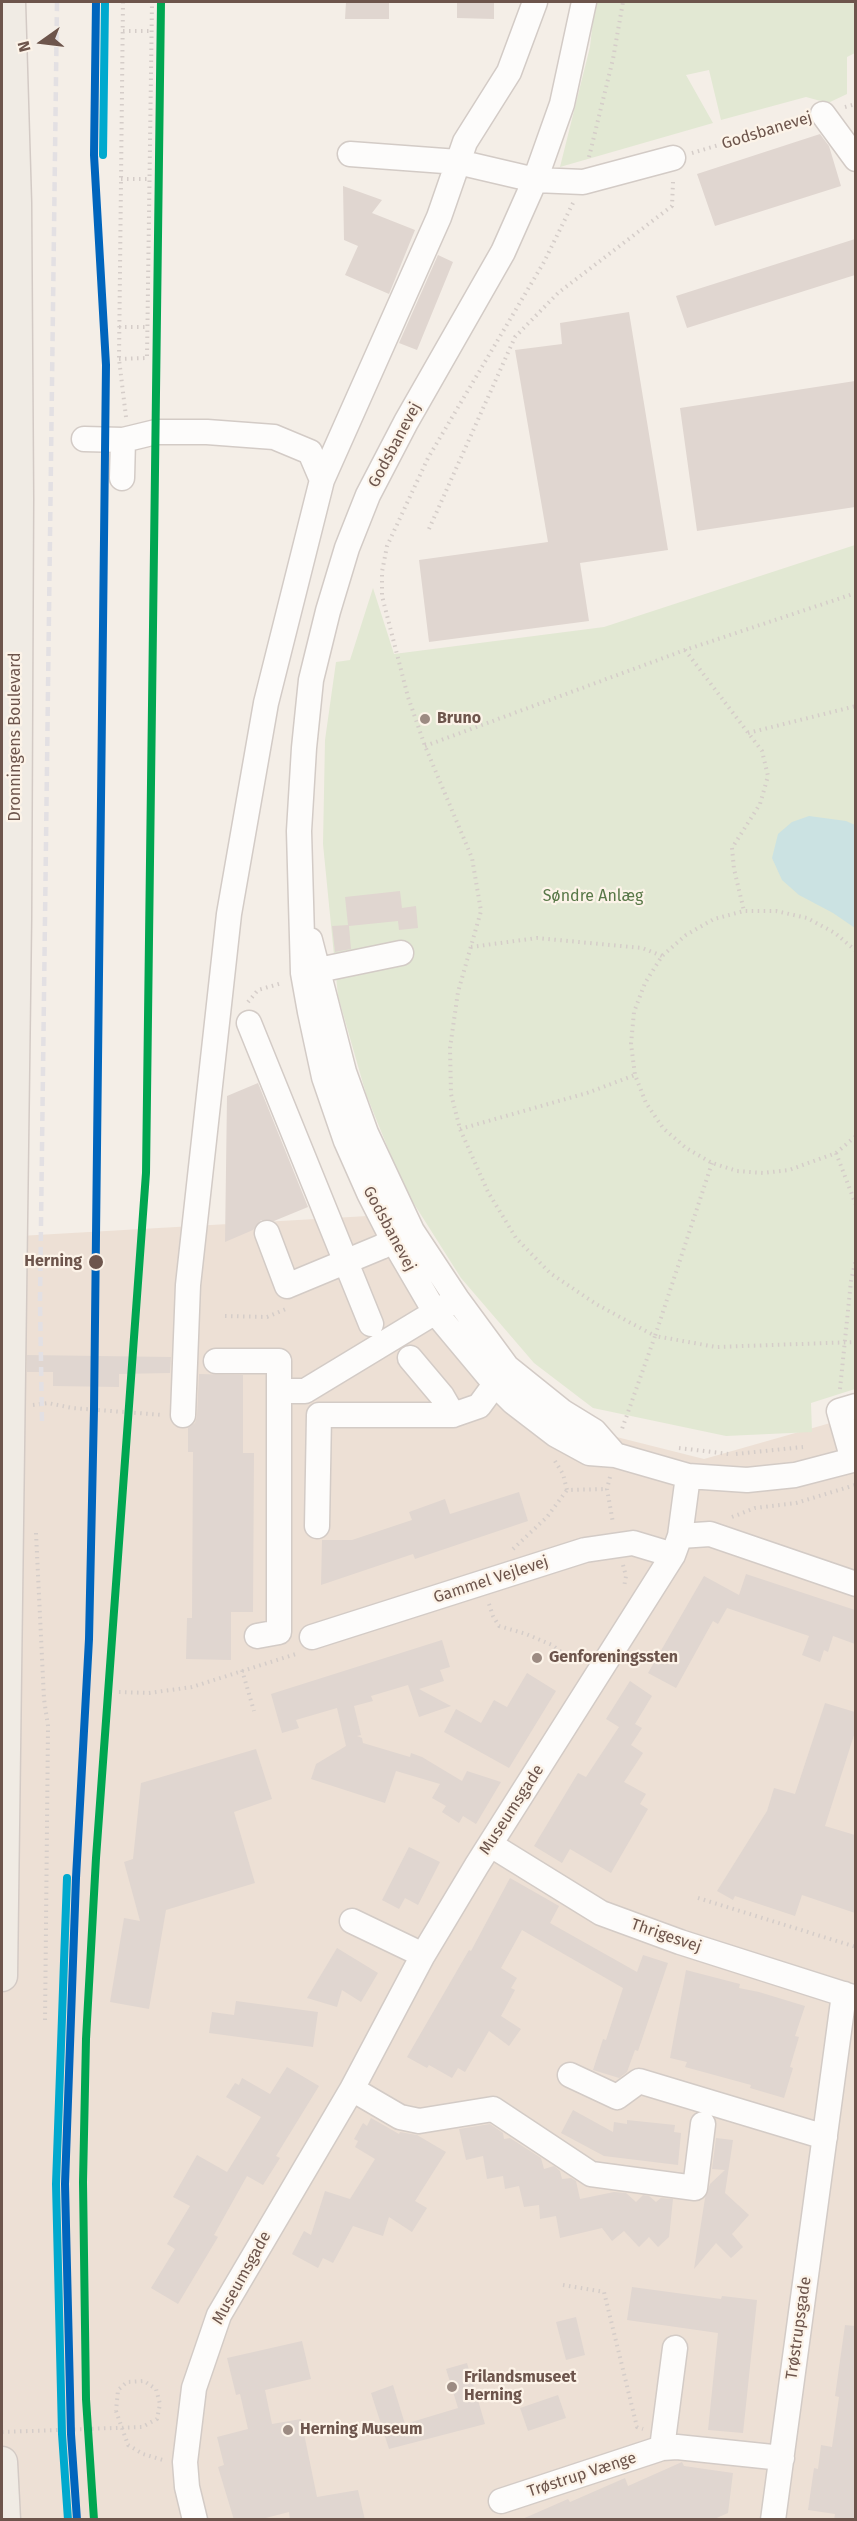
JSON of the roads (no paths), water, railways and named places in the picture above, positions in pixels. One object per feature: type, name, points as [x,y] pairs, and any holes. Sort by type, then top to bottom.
[{"type":"main road","name":"Dronningens Boulevard","points":[[2,1976],[8,932],[18,499],[16,203],[10,2]]},
{"type":"main road","points":[[2,236],[16,203]]},
{"type":"main road","points":[[2,435],[18,499]]},
{"type":"main road","points":[[2,2462],[5,2520]]},
{"type":"street","points":[[183,1415],[188,1285],[229,914],[266,703],[322,480],[439,217],[465,142],[509,72],[535,2]]},
{"type":"street","name":"Godsbanevej","points":[[584,2],[562,104],[535,180],[503,252],[406,422],[374,485],[347,548],[311,680],[299,831],[302,914],[308,974],[326,1006],[344,1072],[403,1235],[435,1312],[501,1376],[594,1431],[615,1455],[688,1476]]},
{"type":"street","points":[[823,114],[855,159]]},
{"type":"street","points":[[350,154],[458,162],[535,180],[583,182],[673,158]]},
{"type":"street","points":[[84,439],[126,438],[156,432],[274,436],[310,452],[322,480]]},
{"type":"street","points":[[122,478],[126,438]]},
{"type":"street","points":[[308,974],[402,953]]},
{"type":"street","points":[[249,1023],[371,1324]]},
{"type":"street","points":[[267,1233],[288,1286],[403,1235]]},
{"type":"street","name":"Godsbanevej","points":[[403,1235],[457,1299],[501,1376]]},
{"type":"street","points":[[279,1391],[306,1391],[457,1299]]},
{"type":"street","points":[[410,1358],[442,1396],[453,1415]]},
{"type":"street","points":[[216,1361],[279,1361],[279,1632],[257,1636]]},
{"type":"street","points":[[317,1526],[320,1415],[453,1415],[479,1406],[501,1376]]},
{"type":"street","points":[[688,1476],[756,1479],[795,1475],[854,1460],[839,1412],[848,1398]]},
{"type":"street","name":"Museumsgade","points":[[195,2520],[187,2487],[185,2462],[194,2388],[219,2315],[352,2089],[423,1955],[677,1546],[688,1476]]},
{"type":"street","points":[[677,1546],[710,1534],[855,1584]]},
{"type":"street","name":"Gammel Vejlevej","points":[[312,1637],[585,1550],[633,1543],[677,1546]]},
{"type":"street","name":"Thrigesvej","points":[[491,1845],[601,1913],[680,1942],[850,1996]]},
{"type":"street","points":[[352,1921],[423,1955]]},
{"type":"street","name":"Trøstrupsgade","points":[[774,2520],[825,2137],[850,1996]]},
{"type":"street","points":[[570,2076],[617,2097],[639,2082],[825,2137]]},
{"type":"street","points":[[352,2089],[400,2117],[419,2121],[493,2109],[591,2174],[695,2188],[703,2124]]},
{"type":"street","points":[[663,2441],[675,2348]]},
{"type":"street","name":"Trøstrup Vænge","points":[[501,2501],[663,2441],[677,2447],[782,2458]]},
{"type":"water","points":[[809,816],[846,821],[855,825],[855,928],[799,895],[782,880],[772,858],[778,834],[792,822]]},
{"type":"railway","points":[[42,1421],[40,1301],[57,2]]},
{"type":"place","name":"Bruno","points":[[425,719]]},
{"type":"place","name":"Herning","points":[[96,1262]]},
{"type":"place","name":"Genforeningssten","points":[[537,1658]]},
{"type":"place","name":"Frilandsmuseet Herning","points":[[452,2387]]},
{"type":"place","name":"Herning Museum","points":[[288,2430]]},
{"type":"park label","name":"Søndre Anlæg","points":[[593,897]]}]
